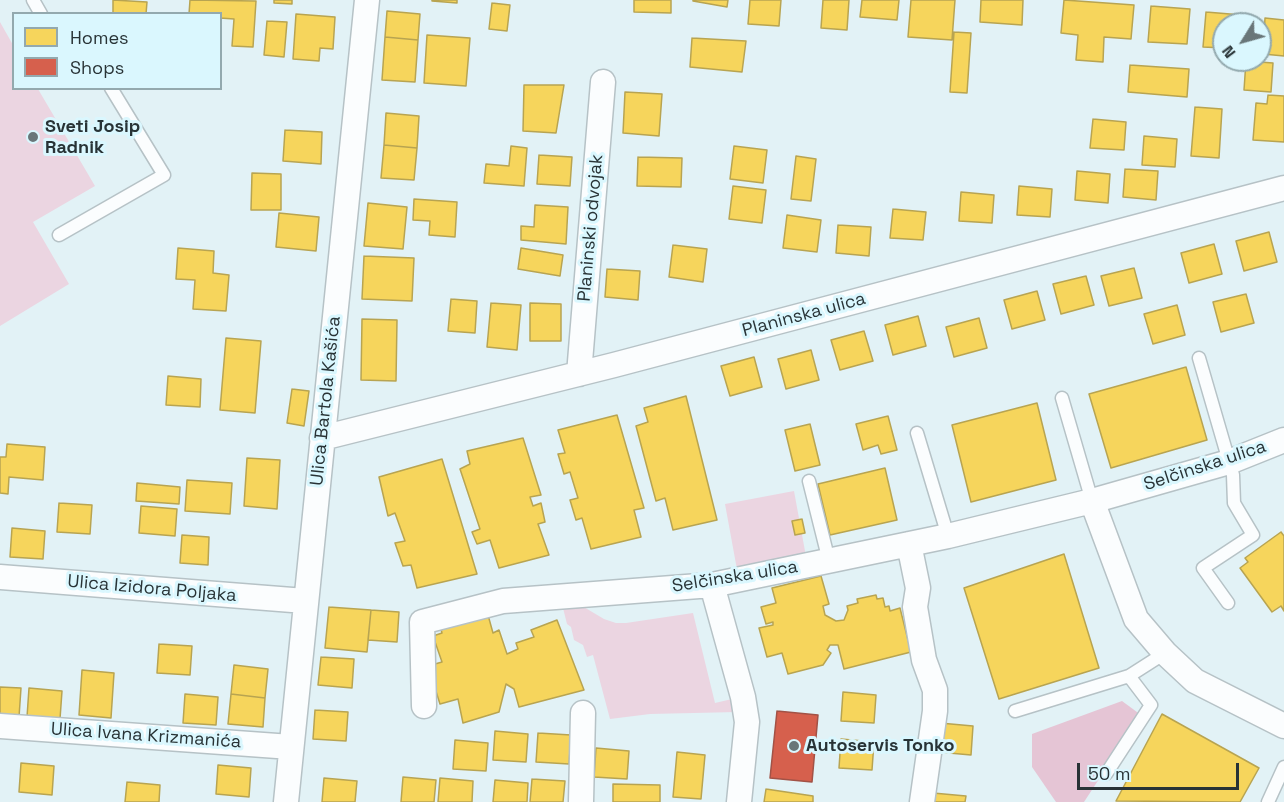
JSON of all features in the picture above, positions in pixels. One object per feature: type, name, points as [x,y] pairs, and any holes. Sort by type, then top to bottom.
[{"type":"street","name":"Ulica Bartola Kašića","points":[[286,802],[367,0]]},
{"type":"street","name":"Planinski odvojak","points":[[579,374],[603,82]]},
{"type":"street","name":"Planinska ulica","points":[[322,438],[579,374],[1284,188]]},
{"type":"street","name":"Selčinska ulica","points":[[424,705],[422,622],[503,601],[712,585],[948,536],[1092,501],[1228,462],[1284,440]]},
{"type":"street","points":[[1092,501],[1136,619],[1165,653],[1195,681],[1284,726]]},
{"type":"street","points":[[909,544],[918,588],[915,608],[924,660],[935,690],[935,711],[922,802]]},
{"type":"street","name":"Ulica Izidora Poljaka","points":[[0,577],[305,601]]},
{"type":"street","points":[[712,585],[743,697],[747,722],[739,802]]},
{"type":"street","points":[[581,802],[583,713]]},
{"type":"street","name":"Ulica Ivana Krizmanića","points":[[0,726],[291,747]]},
{"type":"lane","points":[[59,235],[164,175],[112,90]]},
{"type":"lane","points":[[1199,358],[1233,475],[1234,503],[1253,535],[1203,568],[1228,603]]},
{"type":"lane","points":[[1062,398],[1092,501]]},
{"type":"lane","points":[[917,433],[948,536]]},
{"type":"lane","points":[[809,481],[829,561]]},
{"type":"lane","points":[[1015,711],[1129,676],[1165,653]]},
{"type":"lane","points":[[1106,774],[1151,705],[1129,676]]},
{"type":"lane","points":[[1268,802],[1284,767]]},
{"type":"shaded area","name":"Sveti Josip Radnik","points":[[0,22],[12,43],[12,90],[39,90],[95,186],[33,222],[69,284],[0,326]]},
{"type":"shaded area","points":[[794,491],[807,562],[738,575],[725,504]]},
{"type":"shaded area","points":[[561,600],[572,600],[604,619],[616,623],[693,613],[715,703],[732,699],[737,712],[650,714],[610,719],[593,655],[587,657],[583,645],[574,640]]},
{"type":"shaded area","points":[[1122,701],[1141,715],[1084,802],[1056,802],[1032,767],[1032,734]]},
{"type":"building: Homes","points":[[113,0],[147,2],[146,12],[113,12]]},
{"type":"building: Homes","points":[[190,0],[256,1],[253,47],[232,46],[234,19],[222,18],[222,12],[189,12]]},
{"type":"building: Homes","points":[[274,0],[292,0],[292,4],[274,3]]},
{"type":"building: Homes","points":[[457,0],[457,3],[432,1]]},
{"type":"building: Homes","points":[[634,0],[671,0],[671,13],[634,12]]},
{"type":"building: Homes","points":[[693,0],[728,0],[727,7]]},
{"type":"building: Homes","points":[[750,0],[781,0],[779,26],[748,24]]},
{"type":"building: Homes","points":[[823,0],[849,0],[847,30],[821,28]]},
{"type":"building: Homes","points":[[862,0],[899,0],[897,20],[860,17]]},
{"type":"building: Homes","points":[[911,0],[955,0],[952,40],[908,37]]},
{"type":"building: Homes","points":[[981,0],[1023,0],[1022,25],[980,22]]},
{"type":"building: Homes","points":[[1064,0],[1134,5],[1131,39],[1104,37],[1103,62],[1076,60],[1078,35],[1061,33]]},
{"type":"building: Homes","points":[[492,3],[510,5],[507,31],[489,29]]},
{"type":"building: Homes","points":[[1151,6],[1190,9],[1187,44],[1148,42]]},
{"type":"building: Homes","points":[[387,11],[420,14],[418,40],[385,37]]},
{"type":"building: Homes","points":[[1206,12],[1212,12],[1212,47],[1203,47]]},
{"type":"building: Homes","points":[[296,14],[335,17],[333,49],[320,48],[319,61],[293,59]]},
{"type":"building: Homes","points":[[1272,19],[1284,20],[1284,56],[1272,55]]},
{"type":"building: Homes","points":[[267,21],[287,22],[284,57],[264,55]]},
{"type":"building: Homes","points":[[954,32],[971,33],[967,93],[950,92]]},
{"type":"building: Homes","points":[[427,35],[470,38],[466,86],[424,83]]},
{"type":"building: Homes","points":[[385,37],[418,40],[415,82],[382,80]]},
{"type":"building: Homes","points":[[692,38],[746,41],[742,72],[690,67]]},
{"type":"building: Homes","points":[[1273,63],[1271,92],[1244,90],[1245,72],[1272,72]]},
{"type":"building: Homes","points":[[1130,65],[1189,69],[1187,97],[1128,92]]},
{"type":"building: Homes","points":[[524,85],[564,85],[556,133],[523,131]]},
{"type":"building: Homes","points":[[625,92],[662,94],[659,136],[623,133]]},
{"type":"building: Homes","points":[[1268,95],[1284,96],[1284,142],[1253,140],[1256,103],[1267,104]]},
{"type":"building: Homes","points":[[1195,107],[1222,109],[1219,158],[1191,156]]},
{"type":"building: Homes","points":[[386,113],[419,116],[417,148],[384,145]]},
{"type":"building: Homes","points":[[1093,119],[1126,122],[1124,150],[1090,148]]},
{"type":"building: Homes","points":[[285,130],[322,132],[321,164],[283,161]]},
{"type":"building: Homes","points":[[1144,136],[1177,139],[1175,167],[1142,165]]},
{"type":"building: Homes","points":[[384,145],[417,148],[414,180],[381,178]]},
{"type":"building: Homes","points":[[511,146],[527,148],[524,186],[484,183],[486,164],[509,166]]},
{"type":"building: Homes","points":[[734,146],[767,150],[763,183],[730,179]]},
{"type":"building: Homes","points":[[539,155],[572,157],[570,186],[537,184]]},
{"type":"building: Homes","points":[[796,156],[816,159],[811,201],[791,199]]},
{"type":"building: Homes","points":[[638,157],[682,158],[681,187],[637,186]]},
{"type":"building: Homes","points":[[1125,169],[1158,171],[1156,200],[1123,197]]},
{"type":"building: Homes","points":[[1077,171],[1110,174],[1108,203],[1075,200]]},
{"type":"building: Homes","points":[[252,173],[281,174],[281,210],[251,210]]},
{"type":"building: Homes","points":[[733,186],[766,190],[762,223],[729,219]]},
{"type":"building: Homes","points":[[1019,186],[1052,189],[1050,217],[1017,215]]},
{"type":"building: Homes","points":[[961,192],[994,195],[992,223],[959,221]]},
{"type":"building: Homes","points":[[414,199],[457,202],[455,237],[429,235],[430,221],[413,220]]},
{"type":"building: Homes","points":[[368,203],[407,207],[403,249],[364,246]]},
{"type":"building: Homes","points":[[535,205],[568,207],[566,244],[521,240],[521,226],[534,227]]},
{"type":"building: Homes","points":[[893,209],[926,212],[923,240],[890,238]]},
{"type":"building: Homes","points":[[279,213],[319,217],[316,251],[276,247]]},
{"type":"building: Homes","points":[[787,215],[821,220],[817,252],[783,248]]},
{"type":"building: Homes","points":[[838,225],[871,227],[869,256],[836,253]]},
{"type":"building: Homes","points":[[1269,232],[1277,262],[1244,271],[1236,241]]},
{"type":"building: Homes","points":[[1214,244],[1222,274],[1189,283],[1181,253]]},
{"type":"building: Homes","points":[[673,245],[707,249],[703,282],[669,277]]},
{"type":"building: Homes","points":[[178,248],[214,251],[213,273],[229,275],[226,311],[193,309],[195,280],[176,279]]},
{"type":"building: Homes","points":[[521,248],[563,255],[560,276],[518,269]]},
{"type":"building: Homes","points":[[364,256],[414,258],[412,301],[362,299]]},
{"type":"building: Homes","points":[[1134,268],[1142,298],[1109,306],[1101,276]]},
{"type":"building: Homes","points":[[607,269],[640,271],[638,300],[605,297]]},
{"type":"building: Homes","points":[[1086,276],[1094,305],[1061,314],[1053,284]]},
{"type":"building: Homes","points":[[1037,291],[1045,320],[1012,329],[1004,300]]},
{"type":"building: Homes","points":[[1246,294],[1254,323],[1221,332],[1213,302]]},
{"type":"building: Homes","points":[[451,299],[477,301],[475,333],[448,331]]},
{"type":"building: Homes","points":[[491,303],[521,305],[517,350],[487,347]]},
{"type":"building: Homes","points":[[530,303],[561,304],[561,341],[530,341]]},
{"type":"building: Homes","points":[[1177,305],[1185,335],[1153,344],[1144,314]]},
{"type":"building: Homes","points":[[918,316],[926,346],[893,355],[885,325]]},
{"type":"building: Homes","points":[[979,318],[987,348],[954,357],[946,327]]},
{"type":"building: Homes","points":[[362,319],[397,320],[396,381],[361,380]]},
{"type":"building: Homes","points":[[864,331],[873,361],[840,370],[831,340]]},
{"type":"building: Homes","points":[[226,338],[261,341],[255,413],[220,410]]},
{"type":"building: Homes","points":[[811,350],[819,380],[786,389],[778,359]]},
{"type":"building: Homes","points":[[754,357],[762,387],[730,396],[721,366]]},
{"type":"building: Homes","points":[[1186,367],[1207,440],[1111,468],[1089,394]]},
{"type":"building: Homes","points":[[168,376],[201,379],[200,407],[166,405]]},
{"type":"building: Homes","points":[[292,389],[309,391],[304,426],[287,423]]},
{"type":"building: Homes","points":[[686,396],[717,520],[673,530],[665,498],[656,501],[636,426],[648,422],[644,408]]},
{"type":"building: Homes","points":[[1037,403],[1056,480],[971,502],[952,425]]},
{"type":"building: Homes","points":[[617,415],[644,508],[634,510],[641,537],[591,549],[582,518],[576,520],[570,500],[578,498],[570,472],[564,474],[558,454],[565,453],[558,430]]},
{"type":"building: Homes","points":[[888,416],[897,450],[881,454],[878,445],[863,450],[856,424]]},
{"type":"building: Homes","points":[[810,424],[820,465],[795,471],[785,430]]},
{"type":"building: Homes","points":[[523,438],[541,495],[530,497],[533,506],[541,503],[545,522],[538,524],[549,555],[499,568],[490,540],[477,544],[472,532],[480,529],[460,469],[470,464],[467,451]]},
{"type":"building: Homes","points":[[7,444],[45,447],[43,480],[9,477],[8,494],[0,493],[0,457],[6,457]]},
{"type":"building: Homes","points":[[247,458],[280,460],[277,509],[244,506]]},
{"type":"building: Homes","points":[[442,459],[477,574],[417,588],[411,565],[403,566],[395,543],[405,541],[395,513],[388,516],[379,477]]},
{"type":"building: Homes","points":[[885,468],[897,520],[830,535],[818,484]]},
{"type":"building: Homes","points":[[187,480],[232,483],[230,514],[185,511]]},
{"type":"building: Homes","points":[[137,483],[180,487],[179,504],[136,501]]},
{"type":"building: Homes","points":[[59,503],[92,505],[90,534],[57,532]]},
{"type":"building: Homes","points":[[141,506],[177,509],[175,536],[139,533]]},
{"type":"building: Homes","points":[[802,519],[805,533],[795,535],[792,521]]},
{"type":"building: Homes","points":[[12,528],[45,531],[43,559],[10,557]]},
{"type":"building: Homes","points":[[1281,532],[1284,536],[1284,611],[1281,606],[1272,612],[1240,568],[1248,562],[1245,558]]},
{"type":"building: Homes","points":[[182,535],[209,537],[208,565],[180,563]]},
{"type":"building: Homes","points":[[1064,554],[1099,668],[999,699],[964,588]]},
{"type":"building: Homes","points":[[821,576],[829,604],[823,606],[825,615],[836,621],[844,620],[848,610],[847,606],[858,603],[857,599],[876,595],[877,599],[883,598],[885,607],[889,606],[890,611],[900,608],[911,652],[844,669],[838,645],[830,645],[827,650],[831,653],[823,665],[788,674],[782,653],[767,657],[759,628],[773,625],[773,622],[766,624],[761,607],[776,603],[772,588]]},
{"type":"building: Homes","points":[[329,607],[371,610],[367,652],[325,648]]},
{"type":"building: Homes","points":[[371,610],[399,612],[397,642],[368,640]]},
{"type":"building: Homes","points":[[488,615],[493,633],[499,630],[507,654],[518,649],[516,643],[534,637],[531,630],[557,620],[584,690],[519,707],[514,689],[506,684],[499,712],[463,723],[458,699],[440,704],[428,666],[442,662],[433,636],[442,633],[440,626]]},
{"type":"building: Homes","points":[[159,644],[192,646],[190,675],[157,673]]},
{"type":"building: Homes","points":[[321,657],[354,659],[352,688],[318,685]]},
{"type":"building: Homes","points":[[234,665],[268,669],[265,698],[231,694]]},
{"type":"building: Homes","points":[[82,670],[114,673],[111,718],[79,715]]},
{"type":"building: Homes","points":[[0,687],[21,688],[19,717],[0,715]]},
{"type":"building: Homes","points":[[29,688],[62,691],[60,719],[27,717]]},
{"type":"building: Homes","points":[[843,692],[876,695],[874,723],[841,721]]},
{"type":"building: Homes","points":[[185,694],[218,697],[216,725],[183,723]]},
{"type":"building: Homes","points":[[231,694],[265,698],[263,727],[228,724]]},
{"type":"building: Homes","points":[[315,710],[348,712],[346,741],[313,739]]},
{"type":"building: Homes","points":[[1162,714],[1259,768],[1240,802],[1116,801]]},
{"type":"building: Homes","points":[[940,723],[973,726],[971,755],[938,752]]},
{"type":"building: Homes","points":[[495,731],[528,734],[526,762],[493,760]]},
{"type":"building: Homes","points":[[538,733],[571,735],[569,764],[536,762]]},
{"type":"building: Homes","points":[[841,739],[874,742],[872,770],[839,768]]},
{"type":"building: Homes","points":[[455,740],[488,743],[486,771],[453,769]]},
{"type":"building: Homes","points":[[596,748],[629,751],[627,779],[594,777]]},
{"type":"building: Homes","points":[[677,752],[705,755],[701,799],[673,797]]},
{"type":"building: Homes","points":[[21,763],[54,766],[52,795],[19,792]]},
{"type":"building: Homes","points":[[218,765],[251,768],[249,797],[216,794]]},
{"type":"building: Homes","points":[[403,777],[436,780],[434,802],[401,802]]},
{"type":"building: Homes","points":[[324,778],[357,781],[355,802],[322,802]]},
{"type":"building: Homes","points":[[440,778],[473,781],[472,802],[438,802]]},
{"type":"building: Homes","points":[[532,779],[565,781],[563,802],[530,802]]},
{"type":"building: Homes","points":[[495,780],[528,783],[527,802],[493,802]]},
{"type":"building: Homes","points":[[127,782],[160,785],[159,802],[125,802]]},
{"type":"building: Homes","points":[[613,784],[660,785],[660,802],[613,802]]},
{"type":"building: Homes","points":[[766,789],[813,796],[813,802],[764,802]]},
{"type":"building: Homes","points":[[933,793],[966,796],[965,802],[932,802]]},
{"type":"building: Shops","name":"Autoservis Tonko","points":[[777,711],[818,715],[812,782],[770,778]]},
{"type":"place","name":"Sveti Josip Radnik","points":[[33,137]]},
{"type":"place","name":"Autoservis Tonko","points":[[794,746]]}]
